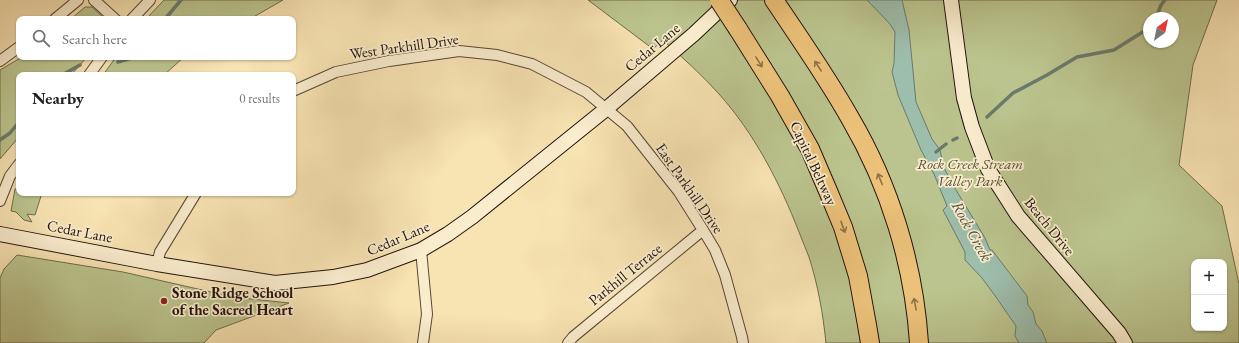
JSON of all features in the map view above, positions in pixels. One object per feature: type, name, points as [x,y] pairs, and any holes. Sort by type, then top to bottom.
[{"type":"highway","name":"Capital Beltway","points":[[719,0],[780,96],[810,149],[843,227],[858,276],[868,325],[870,343]]},
{"type":"highway","points":[[774,0],[851,118],[875,167],[893,211],[907,262],[917,315],[919,343]]},
{"type":"street","points":[[59,16],[78,0]]},
{"type":"street","points":[[94,0],[112,16]]},
{"type":"street","points":[[135,16],[150,0]]},
{"type":"street","name":"Cedar Lane","points":[[0,234],[157,264],[275,283],[333,277],[367,270],[422,250],[472,217],[606,109],[694,34],[730,0]]},
{"type":"street","name":"Beach Drive","points":[[951,0],[964,98],[972,127],[988,169],[1018,216],[1119,333],[1124,343]]},
{"type":"street","points":[[0,61],[16,49]]},
{"type":"street","name":"West Parkhill Drive","points":[[296,90],[336,72],[389,61],[459,51],[497,55],[532,64],[586,92],[606,109]]},
{"type":"street","points":[[91,72],[100,60]]},
{"type":"street","name":"East Parkhill Drive","points":[[606,109],[627,126],[679,192],[715,250],[725,275],[743,343]]},
{"type":"street","points":[[0,201],[10,176],[16,168]]},
{"type":"street","points":[[157,264],[160,252],[194,196]]},
{"type":"street","name":"Parkhill Terrace","points":[[568,343],[573,337],[703,230]]},
{"type":"street","points":[[422,250],[427,314],[422,343]]},
{"type":"green space","points":[[164,0],[283,0],[255,16],[149,16]]},
{"type":"green space","name":"Rock Creek Stream Valley Park","points":[[588,0],[1217,0],[1193,65],[1179,165],[1222,206],[1239,284],[1239,343],[826,343],[820,300],[809,257],[775,177],[755,142],[732,109],[699,73],[663,40],[653,49]]},
{"type":"green space","points":[[85,7],[92,7],[102,16],[74,16]]},
{"type":"green space","points":[[17,60],[84,60],[74,72],[16,72],[16,140],[0,159],[0,70]]},
{"type":"green space","points":[[114,60],[181,60],[167,72],[105,72]]},
{"type":"green space","points":[[15,189],[16,196],[41,196],[35,215],[27,214],[32,222],[24,220],[16,212],[11,211]]},
{"type":"green space","name":"Stone Ridge School of the Sacred Heart","points":[[17,255],[123,272],[233,297],[289,303],[216,330],[204,343],[0,343],[0,278],[4,269]]},
{"type":"water","name":"Rock Creek","points":[[867,0],[902,0],[909,30],[916,102],[932,139],[940,150],[944,168],[953,185],[985,238],[990,250],[992,250],[1027,296],[1028,305],[1033,312],[1036,324],[1042,331],[1047,343],[1019,343],[1015,336],[1016,326],[982,278],[965,260],[965,252],[943,210],[947,206],[898,95],[892,72],[894,63],[895,32],[890,24]]},
{"type":"waterway","points":[[168,16],[181,0]]},
{"type":"waterway","points":[[1158,12],[1165,0]]},
{"type":"waterway","points":[[987,117],[1013,93],[1077,57],[1114,50],[1143,32]]},
{"type":"waterway","points":[[118,62],[125,60]]},
{"type":"waterway","points":[[67,72],[80,65]]},
{"type":"waterway","points":[[0,140],[10,133],[16,126]]},
{"type":"waterway","points":[[953,140],[957,138]]},
{"type":"waterway","points":[[936,152],[946,144]]},
{"type":"place","name":"Stone Ridge School of the Sacred Heart","points":[[164,301]]}]
